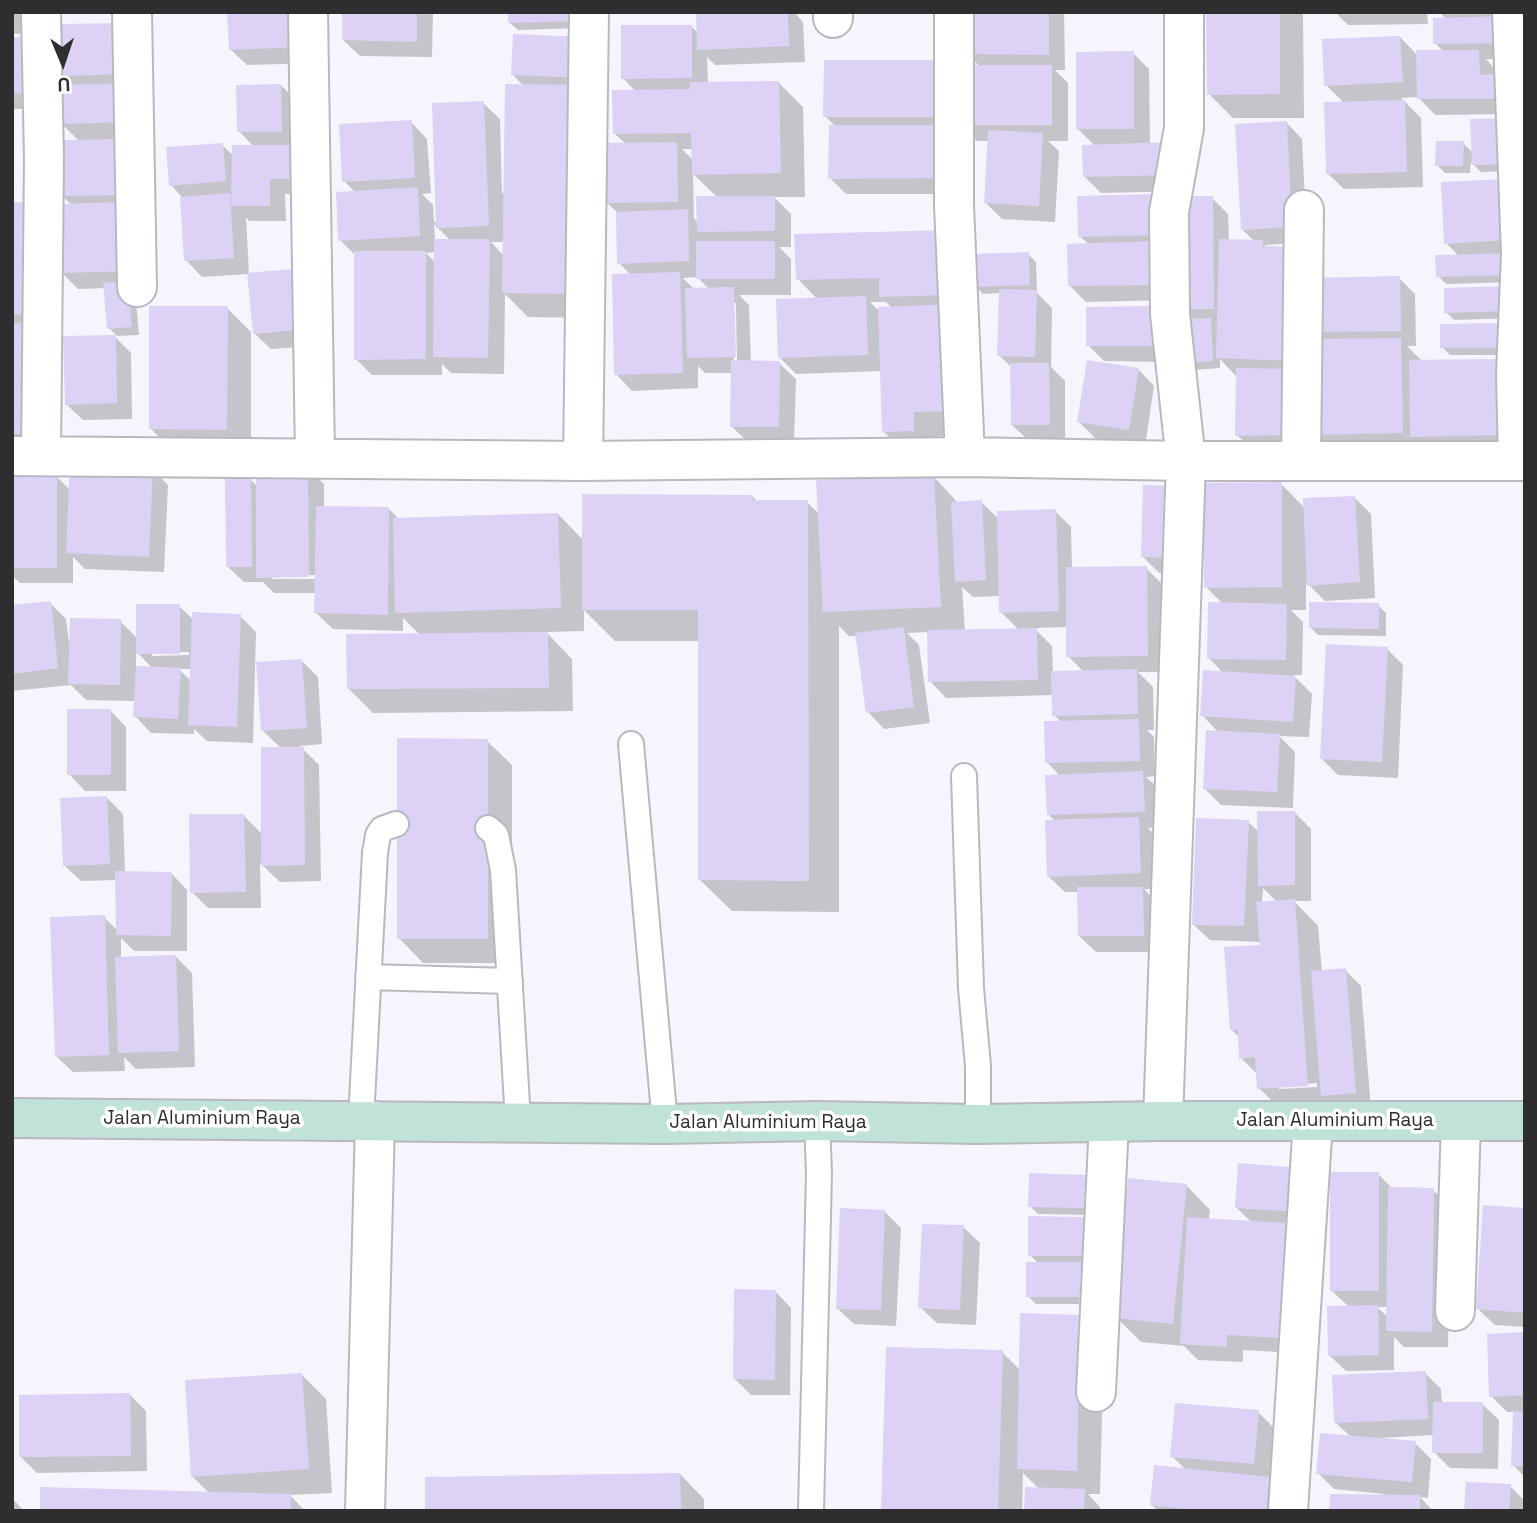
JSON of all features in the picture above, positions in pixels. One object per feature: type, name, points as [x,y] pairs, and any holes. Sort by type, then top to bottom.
[{"type":"main road","name":"Jalan Aluminium Raya","points":[[12,1118],[665,1124],[817,1121],[978,1124],[1525,1121]]},
{"type":"street","points":[[41,12],[44,159],[41,317],[27,456],[583,461],[965,457],[1186,461],[1521,461],[1516,374],[1521,254],[1513,12]]},
{"type":"street","points":[[132,12],[137,287]]},
{"type":"street","points":[[308,12],[315,457]]},
{"type":"street","points":[[583,461],[589,12]]},
{"type":"street","points":[[954,12],[954,205],[965,457]]},
{"type":"street","points":[[1163,1121],[1186,461],[1170,314],[1169,212],[1184,128],[1185,12]]},
{"type":"street","points":[[1301,461],[1304,210]]},
{"type":"street","points":[[365,1511],[368,1121]]},
{"type":"street","points":[[1288,1511],[1313,1121]]},
{"type":"street","points":[[1455,1311],[1461,1121]]},
{"type":"street","points":[[1096,1392],[1109,1122]]},
{"type":"lane","points":[[631,744],[665,1124]]},
{"type":"lane","points":[[964,776],[971,988],[978,1066],[978,1124]]},
{"type":"lane","points":[[368,1121],[368,976],[378,835],[382,829],[396,824]]},
{"type":"lane","points":[[488,828],[496,835],[503,870],[518,1121]]},
{"type":"lane","points":[[368,976],[510,981]]},
{"type":"lane","points":[[811,1511],[819,1173],[817,1121]]},
{"type":"building","points":[[227,12],[301,12],[302,47],[229,50]]},
{"type":"building","points":[[342,12],[417,12],[417,42],[342,40]]},
{"type":"building","points":[[508,12],[577,12],[577,21],[508,23]]},
{"type":"building","points":[[696,12],[788,12],[789,46],[697,50]]},
{"type":"building","points":[[965,12],[1049,12],[1049,55],[965,54]]},
{"type":"building","points":[[1206,12],[1280,12],[1280,94],[1207,95]]},
{"type":"building","points":[[1509,16],[1509,43],[1433,44],[1433,18]]},
{"type":"building","points":[[129,23],[131,74],[61,76],[60,24]]},
{"type":"building","points":[[621,25],[692,25],[692,78],[621,79]]},
{"type":"building","points":[[513,34],[585,37],[584,78],[511,75]]},
{"type":"building","points":[[1400,36],[1403,82],[1324,86],[1322,39]]},
{"type":"building","points":[[12,37],[35,37],[34,94],[12,93]]},
{"type":"building","points":[[1416,50],[1479,50],[1480,75],[1494,74],[1495,99],[1417,99]]},
{"type":"building","points":[[1134,51],[1134,129],[1076,129],[1076,52]]},
{"type":"building","points":[[824,60],[937,60],[937,117],[823,117]]},
{"type":"building","points":[[959,65],[1052,65],[1052,125],[959,125]]},
{"type":"building","points":[[779,81],[781,173],[692,175],[691,133],[613,134],[612,90],[690,89],[690,82]]},
{"type":"building","points":[[131,83],[131,122],[61,124],[60,85]]},
{"type":"building","points":[[281,84],[282,132],[237,132],[236,85]]},
{"type":"building","points":[[505,84],[582,85],[579,294],[502,293]]},
{"type":"building","points":[[1405,100],[1407,172],[1326,174],[1324,102]]},
{"type":"building","points":[[484,101],[489,226],[436,228],[432,103]]},
{"type":"building","points":[[1509,118],[1511,164],[1472,165],[1470,119]]},
{"type":"building","points":[[412,120],[415,178],[342,182],[339,124]]},
{"type":"building","points":[[1287,121],[1292,227],[1241,230],[1235,124]]},
{"type":"building","points":[[829,125],[942,125],[941,178],[828,179]]},
{"type":"building","points":[[988,130],[1043,133],[1039,206],[984,203]]},
{"type":"building","points":[[129,139],[130,195],[60,196],[59,140]]},
{"type":"building","points":[[1436,141],[1464,141],[1463,166],[1435,166]]},
{"type":"building","points":[[677,142],[678,202],[605,203],[604,143]]},
{"type":"building","points":[[1172,142],[1173,175],[1083,177],[1082,145]]},
{"type":"building","points":[[223,143],[226,181],[169,186],[166,147]]},
{"type":"building","points":[[232,145],[305,145],[305,179],[270,179],[270,206],[231,206]]},
{"type":"building","points":[[1506,179],[1510,240],[1444,244],[1441,182]]},
{"type":"building","points":[[418,187],[420,236],[338,241],[336,192]]},
{"type":"building","points":[[230,193],[234,258],[184,261],[180,197]]},
{"type":"building","points":[[1155,194],[1156,235],[1078,237],[1077,196]]},
{"type":"building","points":[[696,196],[775,196],[775,231],[697,232]]},
{"type":"building","points":[[1172,196],[1213,196],[1214,309],[1173,309]]},
{"type":"building","points":[[12,202],[36,203],[31,315],[12,314]]},
{"type":"building","points":[[130,202],[132,271],[60,273],[58,204]]},
{"type":"building","points":[[688,209],[689,261],[617,264],[616,212]]},
{"type":"building","points":[[950,230],[951,295],[879,297],[879,278],[796,280],[794,234]]},
{"type":"building","points":[[434,239],[490,239],[488,358],[433,357]]},
{"type":"building","points":[[1219,239],[1263,240],[1263,246],[1300,247],[1295,361],[1216,358]]},
{"type":"building","points":[[696,241],[775,241],[775,279],[696,279]]},
{"type":"building","points":[[1158,241],[1159,285],[1068,286],[1067,244]]},
{"type":"building","points":[[354,251],[426,251],[426,359],[354,360]]},
{"type":"building","points":[[1029,252],[1030,285],[973,287],[972,254]]},
{"type":"building","points":[[1513,253],[1513,275],[1436,277],[1435,255]]},
{"type":"building","points":[[293,269],[298,330],[253,334],[247,273]]},
{"type":"building","points":[[680,272],[683,373],[614,375],[612,274]]},
{"type":"building","points":[[1400,276],[1401,331],[1310,332],[1309,278]]},
{"type":"building","points":[[128,281],[132,327],[107,329],[103,283]]},
{"type":"building","points":[[1509,286],[1510,311],[1444,313],[1444,288]]},
{"type":"building","points":[[734,287],[736,357],[687,358],[685,288]]},
{"type":"building","points":[[999,289],[1037,290],[1035,357],[997,356]]},
{"type":"building","points":[[866,296],[868,355],[778,358],[776,299]]},
{"type":"building","points":[[953,304],[957,411],[914,412],[914,431],[882,432],[878,307]]},
{"type":"building","points":[[149,306],[228,306],[227,430],[149,429]]},
{"type":"building","points":[[1153,306],[1153,346],[1086,346],[1086,307]]},
{"type":"building","points":[[1211,318],[1213,361],[1184,363],[1181,319]]},
{"type":"building","points":[[12,323],[35,324],[33,434],[12,434]]},
{"type":"building","points":[[1515,323],[1515,348],[1440,348],[1440,324]]},
{"type":"building","points":[[116,335],[117,403],[65,405],[63,336]]},
{"type":"building","points":[[1401,338],[1403,433],[1313,435],[1312,339]]},
{"type":"building","points":[[1496,359],[1497,435],[1410,437],[1409,360]]},
{"type":"building","points":[[731,360],[780,361],[779,427],[730,427]]},
{"type":"building","points":[[1087,360],[1139,368],[1129,430],[1077,422]]},
{"type":"building","points":[[1010,363],[1049,363],[1050,425],[1011,425]]},
{"type":"building","points":[[1236,368],[1296,369],[1286,435],[1235,436]]},
{"type":"building","points":[[70,464],[153,467],[149,557],[66,553]]},
{"type":"building","points":[[256,466],[308,466],[309,577],[256,578]]},
{"type":"building","points":[[57,475],[57,568],[12,568],[12,476]]},
{"type":"building","points":[[934,475],[941,607],[823,612],[816,480]]},
{"type":"building","points":[[225,478],[251,478],[252,567],[226,567]]},
{"type":"building","points":[[1282,482],[1282,587],[1204,588],[1203,483]]},
{"type":"building","points":[[1143,485],[1179,486],[1177,558],[1141,557]]},
{"type":"building","points":[[582,494],[753,495],[753,500],[808,500],[809,881],[698,880],[698,610],[582,610]]},
{"type":"building","points":[[1355,496],[1360,582],[1307,586],[1303,498]]},
{"type":"building","points":[[982,500],[986,580],[955,582],[951,502]]},
{"type":"building","points":[[316,506],[389,507],[388,615],[314,613]]},
{"type":"building","points":[[1056,509],[1059,611],[999,613],[997,511]]},
{"type":"building","points":[[558,513],[561,608],[395,613],[393,518]]},
{"type":"building","points":[[1147,566],[1148,656],[1066,657],[1066,567]]},
{"type":"building","points":[[51,601],[58,668],[12,674],[12,605]]},
{"type":"building","points":[[1208,602],[1287,604],[1286,660],[1207,659]]},
{"type":"building","points":[[1309,602],[1379,603],[1379,629],[1309,628]]},
{"type":"building","points":[[136,604],[180,604],[180,654],[136,654]]},
{"type":"building","points":[[192,612],[241,614],[237,727],[188,725]]},
{"type":"building","points":[[70,618],[121,619],[120,685],[68,684]]},
{"type":"building","points":[[904,627],[914,707],[866,713],[855,633]]},
{"type":"building","points":[[1037,628],[1038,680],[928,682],[927,630]]},
{"type":"building","points":[[548,632],[549,688],[347,689],[346,634]]},
{"type":"building","points":[[1326,644],[1388,647],[1382,762],[1320,759]]},
{"type":"building","points":[[302,659],[307,728],[261,731],[256,662]]},
{"type":"building","points":[[136,666],[181,668],[178,719],[133,717]]},
{"type":"building","points":[[1137,669],[1138,714],[1052,716],[1051,671]]},
{"type":"building","points":[[1203,670],[1296,676],[1293,722],[1200,716]]},
{"type":"building","points":[[67,709],[111,709],[111,775],[67,775]]},
{"type":"building","points":[[1139,719],[1140,761],[1045,763],[1044,721]]},
{"type":"building","points":[[1206,730],[1280,734],[1277,792],[1203,789]]},
{"type":"building","points":[[397,738],[488,739],[488,939],[397,939]]},
{"type":"building","points":[[261,747],[304,747],[305,865],[261,866]]},
{"type":"building","points":[[1143,771],[1145,812],[1047,815],[1045,775]]},
{"type":"building","points":[[107,796],[110,864],[63,866],[60,798]]},
{"type":"building","points":[[1257,811],[1295,811],[1295,885],[1258,886]]},
{"type":"building","points":[[189,814],[244,814],[246,892],[190,893]]},
{"type":"building","points":[[1139,817],[1141,873],[1047,877],[1045,820]]},
{"type":"building","points":[[1196,818],[1249,820],[1244,926],[1192,925]]},
{"type":"building","points":[[115,871],[172,872],[171,936],[116,935]]},
{"type":"building","points":[[1077,887],[1143,887],[1144,936],[1078,936]]},
{"type":"building","points":[[1295,899],[1308,1086],[1257,1089],[1255,1057],[1239,1059],[1238,1030],[1230,1030],[1224,947],[1260,945],[1256,902]]},
{"type":"building","points":[[105,915],[109,1055],[55,1057],[50,917]]},
{"type":"building","points":[[176,955],[179,1051],[118,1053],[115,957]]},
{"type":"building","points":[[1346,968],[1356,1093],[1321,1096],[1311,971]]},
{"type":"building","points":[[1238,1163],[1302,1168],[1299,1212],[1235,1208]]},
{"type":"building","points":[[1330,1172],[1379,1172],[1379,1291],[1330,1291]]},
{"type":"building","points":[[1029,1173],[1087,1175],[1086,1208],[1028,1207]]},
{"type":"building","points":[[1128,1178],[1187,1184],[1173,1324],[1115,1318]]},
{"type":"building","points":[[1388,1187],[1434,1188],[1432,1332],[1386,1331]]},
{"type":"building","points":[[1483,1205],[1525,1208],[1525,1313],[1476,1309]]},
{"type":"building","points":[[840,1208],[885,1210],[881,1310],[836,1309]]},
{"type":"building","points":[[1028,1216],[1084,1217],[1084,1256],[1028,1256]]},
{"type":"building","points":[[1187,1217],[1287,1223],[1281,1338],[1227,1335],[1227,1347],[1180,1344]]},
{"type":"building","points":[[922,1224],[964,1225],[960,1310],[918,1308]]},
{"type":"building","points":[[1026,1262],[1081,1262],[1080,1297],[1026,1297]]},
{"type":"building","points":[[734,1289],[776,1290],[775,1380],[733,1379]]},
{"type":"building","points":[[1378,1305],[1379,1355],[1328,1356],[1327,1306]]},
{"type":"building","points":[[1020,1313],[1080,1315],[1077,1471],[1017,1469]]},
{"type":"building","points":[[1525,1332],[1525,1395],[1489,1397],[1487,1334]]},
{"type":"building","points":[[886,1347],[1003,1350],[998,1511],[881,1511]]},
{"type":"building","points":[[1426,1371],[1428,1419],[1334,1423],[1332,1375]]},
{"type":"building","points":[[302,1373],[309,1469],[191,1477],[185,1380]]},
{"type":"building","points":[[130,1393],[131,1456],[19,1457],[19,1395]]},
{"type":"building","points":[[1433,1402],[1483,1402],[1483,1453],[1432,1453]]},
{"type":"building","points":[[1175,1403],[1259,1410],[1254,1464],[1170,1457]]},
{"type":"building","points":[[1513,1411],[1525,1412],[1525,1466],[1511,1466]]},
{"type":"building","points":[[1320,1433],[1416,1441],[1412,1482],[1316,1474]]},
{"type":"building","points":[[1154,1465],[1270,1477],[1266,1511],[1203,1511],[1150,1505]]},
{"type":"building","points":[[680,1473],[681,1511],[425,1511],[425,1477]]},
{"type":"building","points":[[1466,1482],[1511,1484],[1509,1511],[1464,1511]]},
{"type":"building","points":[[40,1487],[291,1494],[291,1511],[40,1511]]},
{"type":"building","points":[[1025,1487],[1085,1489],[1084,1511],[1024,1511]]},
{"type":"building","points":[[1330,1494],[1420,1495],[1420,1511],[1329,1511]]}]
